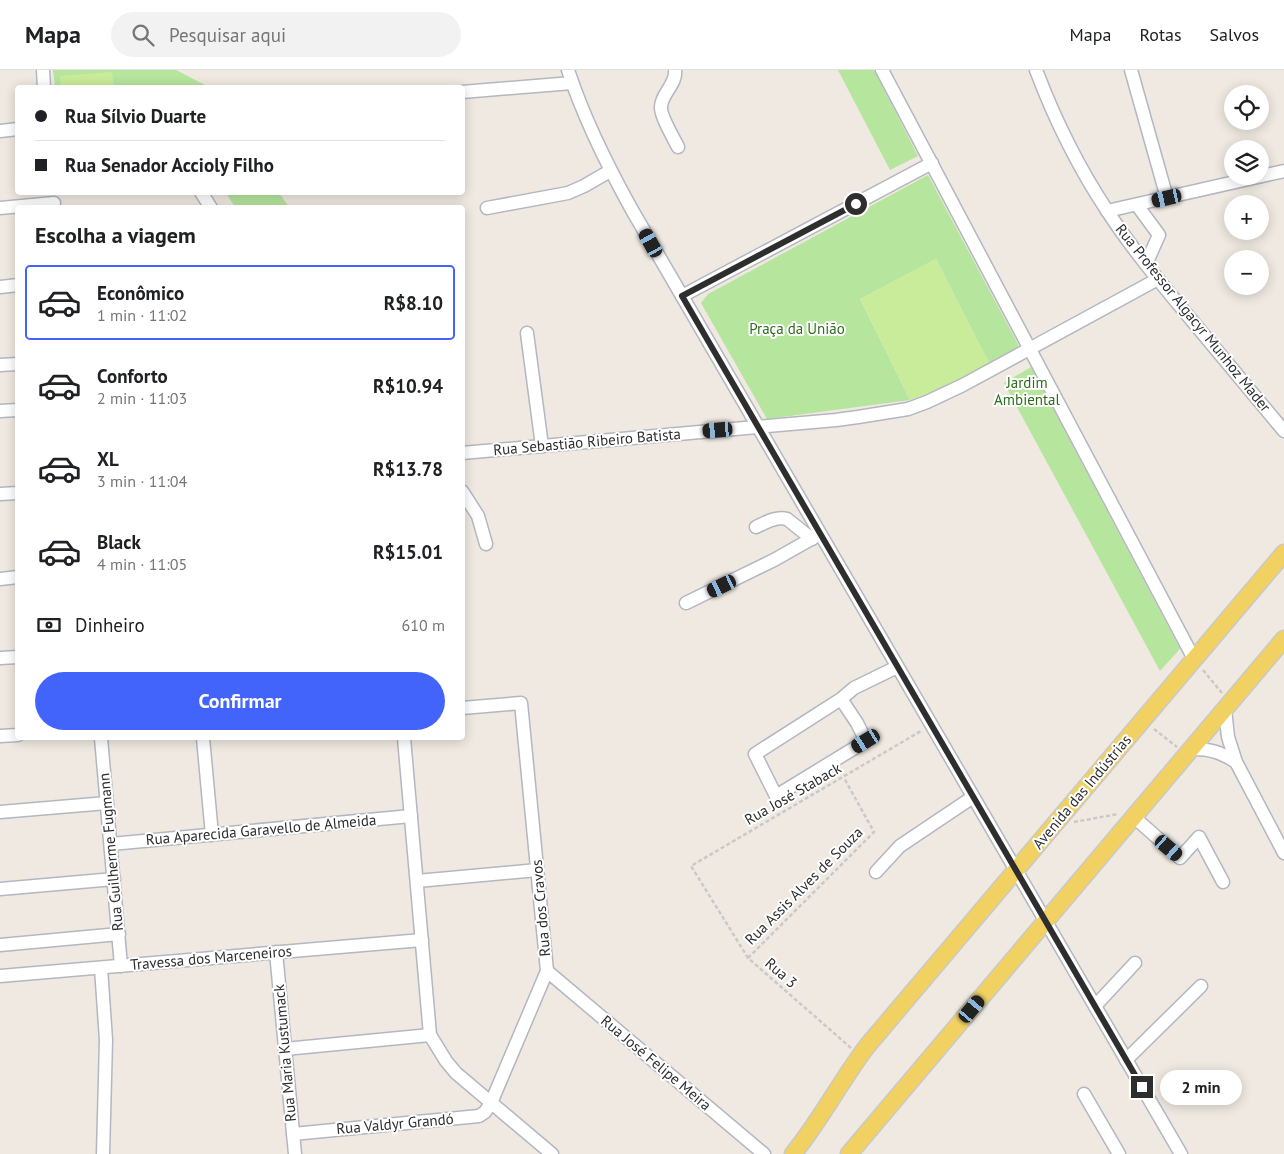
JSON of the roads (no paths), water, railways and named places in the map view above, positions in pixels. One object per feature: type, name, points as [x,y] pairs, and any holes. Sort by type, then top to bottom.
[{"type":"main road","name":"Avenida das Indústrias","points":[[793,1154],[816,1123],[859,1056],[1284,553]]},
{"type":"main road","points":[[849,1154],[1284,639]]},
{"type":"street","points":[[42,70],[44,85]]},
{"type":"street","points":[[568,70],[585,117],[610,171],[758,427],[816,536],[897,667],[1181,1154]]},
{"type":"street","points":[[675,70],[676,76],[660,104],[661,111],[678,148]]},
{"type":"street","points":[[882,70],[1194,659]]},
{"type":"street","name":"Rua Professor Algacyr Munhoz Mader","points":[[1036,70],[1062,131],[1108,211],[1158,279],[1284,430]]},
{"type":"street","points":[[1131,70],[1167,198]]},
{"type":"street","points":[[465,92],[572,83]]},
{"type":"street","points":[[0,131],[15,129]]},
{"type":"street","points":[[682,296],[932,163]]},
{"type":"street","points":[[486,208],[568,193],[610,171]]},
{"type":"street","points":[[1108,211],[1284,171]]},
{"type":"street","points":[[23,205],[54,201]]},
{"type":"street","points":[[1137,205],[1158,235],[1146,264]]},
{"type":"street","points":[[0,208],[15,206]]},
{"type":"street","name":"Rua Sebastião Ribeiro Batista","points":[[465,452],[758,427],[858,417],[908,409],[944,394],[1158,279]]},
{"type":"street","points":[[0,287],[15,285]]},
{"type":"street","points":[[527,333],[542,446]]},
{"type":"street","points":[[0,365],[15,364]]},
{"type":"street","points":[[0,411],[15,410]]},
{"type":"street","points":[[0,494],[15,492]]},
{"type":"street","points":[[465,496],[478,516],[486,544]]},
{"type":"street","points":[[756,527],[776,518],[782,518],[816,536]]},
{"type":"street","points":[[686,603],[774,560],[816,536]]},
{"type":"street","points":[[0,579],[15,577]]},
{"type":"street","points":[[0,658],[15,657]]},
{"type":"street","points":[[841,699],[866,741],[776,796],[754,754],[841,699],[854,688],[897,667]]},
{"type":"street","name":"Rua dos Cravos","points":[[465,708],[521,703],[547,971],[491,1103]]},
{"type":"street","points":[[1228,706],[1228,737],[1236,762],[1284,852]]},
{"type":"street","points":[[0,736],[15,735]]},
{"type":"street","name":"Rua Guilherme Fugmann","points":[[101,740],[121,966]]},
{"type":"street","points":[[203,740],[212,835]]},
{"type":"street","points":[[404,740],[430,1035],[456,1073],[552,1154]]},
{"type":"street","points":[[1189,752],[1205,749],[1216,751],[1236,762]]},
{"type":"street","points":[[876,872],[900,846],[973,797]]},
{"type":"street","points":[[0,812],[107,803]]},
{"type":"street","points":[[1137,814],[1180,858],[1199,837],[1223,882]]},
{"type":"street","name":"Rua Aparecida Garavello de Almeida","points":[[111,844],[411,816]]},
{"type":"street","points":[[417,881],[537,870]]},
{"type":"street","points":[[0,889],[114,879]]},
{"type":"street","points":[[0,945],[118,934]]},
{"type":"street","name":"Travessa dos Marceneiros","points":[[0,976],[422,940]]},
{"type":"street","name":"Rua Maria Kustumack","points":[[276,952],[295,1154]]},
{"type":"street","points":[[1094,1006],[1135,963]]},
{"type":"street","points":[[101,968],[106,1040],[103,1154]]},
{"type":"street","name":"Rua José Felipe Meira","points":[[547,971],[764,1154]]},
{"type":"street","points":[[1126,1060],[1201,986]]},
{"type":"street","points":[[285,1049],[430,1035]]},
{"type":"street","points":[[1084,1094],[1119,1154]]},
{"type":"street","name":"Rua Valdyr Grandó","points":[[293,1134],[479,1116],[485,1112],[491,1103]]},
{"type":"park label","name":"Praça da União","points":[[797,329]]},
{"type":"park label","name":"Jardim Ambiental","points":[[1027,392]]}]
